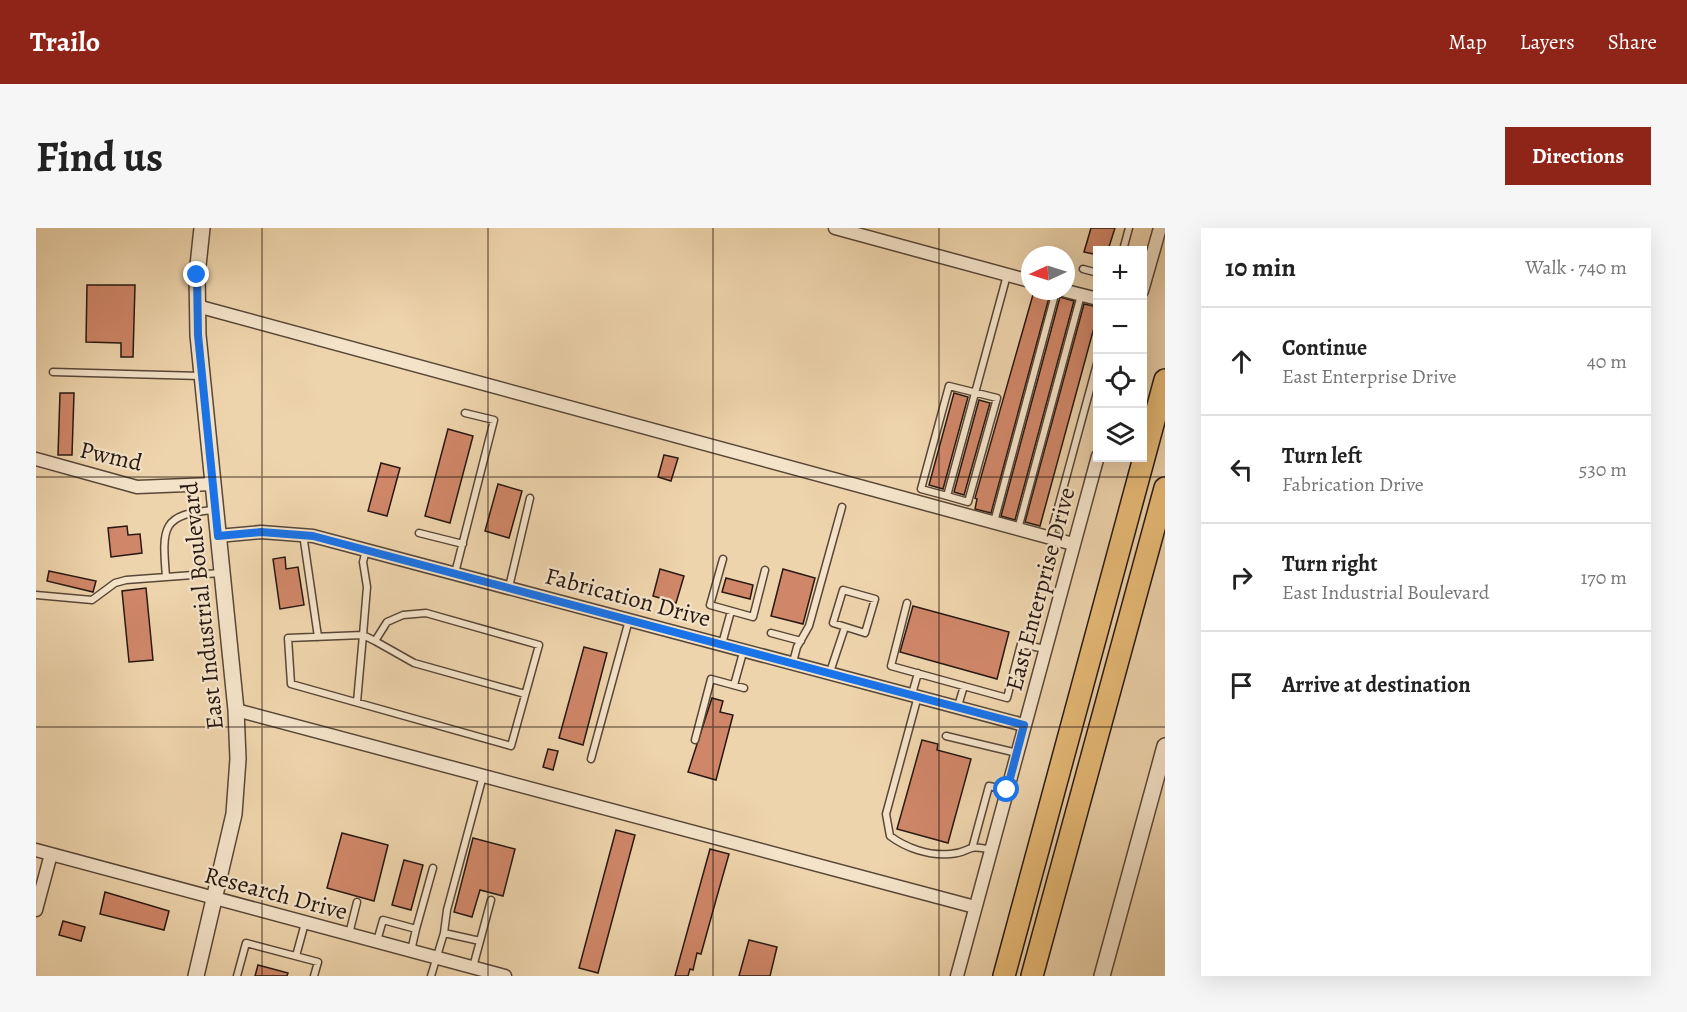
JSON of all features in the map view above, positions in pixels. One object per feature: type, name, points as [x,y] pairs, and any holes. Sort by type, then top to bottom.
[{"type":"highway","points":[[1004,976],[1165,380]]},
{"type":"highway","points":[[1032,976],[1165,488]]},
{"type":"street","name":"East Industrial Boulevard","points":[[196,976],[234,814],[238,759],[236,710],[201,376],[197,306],[202,228]]},
{"type":"street","points":[[835,228],[1021,279]]},
{"type":"street","points":[[1147,276],[1160,228]]},
{"type":"street","points":[[1075,293],[1093,298]]},
{"type":"street","points":[[197,306],[1074,544]]},
{"type":"street","name":"Pwmd","points":[[36,459],[137,487],[213,484]]},
{"type":"street","name":"East Enterprise Drive","points":[[957,976],[1096,462]]},
{"type":"street","name":"Fabrication Drive","points":[[218,536],[261,532],[303,534],[915,694],[1024,725]]},
{"type":"street","points":[[236,710],[975,907]]},
{"type":"street","points":[[1102,976],[1165,746]]},
{"type":"street","name":"Research Drive","points":[[36,850],[505,976]]},
{"type":"street","points":[[36,910],[51,854]]},
{"type":"lane","points":[[1124,246],[1129,228]]},
{"type":"lane","points":[[1083,269],[1093,272]]},
{"type":"lane","points":[[947,496],[1007,275]]},
{"type":"lane","points":[[1018,529],[1082,295]]},
{"type":"lane","points":[[993,522],[1054,300]]},
{"type":"lane","points":[[53,372],[201,376]]},
{"type":"lane","points":[[1050,537],[1093,378]]},
{"type":"lane","points":[[949,386],[998,398],[968,502],[947,496],[921,489],[949,386]]},
{"type":"lane","points":[[455,573],[494,420],[465,413]]},
{"type":"lane","points":[[509,587],[530,498]]},
{"type":"lane","points":[[794,662],[809,626],[842,507]]},
{"type":"lane","points":[[166,577],[163,542],[168,527],[177,517],[189,512],[215,510]]},
{"type":"lane","points":[[419,532],[463,544]]},
{"type":"lane","points":[[303,534],[318,637]]},
{"type":"lane","points":[[357,702],[367,587],[363,562],[366,550]]},
{"type":"lane","points":[[723,559],[710,605],[753,617],[765,570]]},
{"type":"lane","points":[[36,595],[92,600],[115,583],[222,573]]},
{"type":"lane","points":[[843,590],[875,599],[865,633],[845,627],[833,623],[843,590]]},
{"type":"lane","points":[[907,603],[891,666],[1007,698],[1022,644],[1045,649]]},
{"type":"lane","points":[[722,644],[731,611]]},
{"type":"lane","points":[[375,641],[387,622],[403,615],[426,613],[539,645],[511,746],[291,684],[288,638],[363,635],[414,663],[525,694]]},
{"type":"lane","points":[[591,759],[629,619]]},
{"type":"lane","points":[[830,672],[845,627]]},
{"type":"lane","points":[[771,633],[801,641]]},
{"type":"lane","points":[[734,685],[744,649]]},
{"type":"lane","points":[[918,673],[886,814],[890,836],[903,846],[938,854],[951,854],[973,845],[991,850]]},
{"type":"lane","points":[[694,740],[711,679],[744,688]]},
{"type":"lane","points":[[958,706],[964,686]]},
{"type":"lane","points":[[946,736],[1017,753]]},
{"type":"lane","points":[[431,976],[484,775]]},
{"type":"lane","points":[[973,845],[989,786],[1007,790]]},
{"type":"lane","points":[[411,951],[433,868]]},
{"type":"lane","points":[[473,967],[491,900]]},
{"type":"lane","points":[[349,934],[357,903]]},
{"type":"lane","points":[[377,942],[383,920],[416,929]]},
{"type":"lane","points":[[297,956],[305,923]]},
{"type":"lane","points":[[444,933],[480,941]]},
{"type":"lane","points":[[237,976],[246,943],[318,962],[314,976]]},
{"type":"building","points":[[1091,228],[1115,228],[1109,246],[1093,246],[1093,254],[1084,252]]},
{"type":"building","points":[[87,285],[135,285],[133,357],[121,357],[121,343],[86,342]]},
{"type":"building","points":[[1031,300],[1048,300],[991,513],[975,509],[977,499],[975,498]]},
{"type":"building","points":[[1059,300],[1074,301],[1015,520],[1001,516]]},
{"type":"building","points":[[1084,304],[1093,306],[1093,331],[1040,526],[1025,522]]},
{"type":"building","points":[[60,393],[74,393],[72,455],[58,455]]},
{"type":"building","points":[[954,393],[968,397],[943,489],[929,485]]},
{"type":"building","points":[[979,400],[990,403],[964,495],[954,492]]},
{"type":"building","points":[[448,429],[473,436],[450,523],[425,516]]},
{"type":"building","points":[[664,455],[678,458],[671,481],[658,477]]},
{"type":"building","points":[[381,463],[400,468],[387,516],[368,511]]},
{"type":"building","points":[[498,484],[522,491],[509,538],[485,531]]},
{"type":"building","points":[[127,526],[128,535],[140,534],[142,553],[111,557],[108,528]]},
{"type":"building","points":[[285,557],[286,569],[298,567],[304,605],[280,609],[273,559]]},
{"type":"building","points":[[660,569],[684,576],[676,603],[653,596]]},
{"type":"building","points":[[783,569],[815,578],[803,624],[771,616]]},
{"type":"building","points":[[49,571],[96,581],[93,592],[47,581]]},
{"type":"building","points":[[726,578],[753,585],[750,599],[722,592]]},
{"type":"building","points":[[146,588],[153,660],[129,662],[122,591]]},
{"type":"building","points":[[913,606],[1009,632],[997,679],[900,652]]},
{"type":"building","points":[[584,647],[607,653],[583,745],[559,738]]},
{"type":"building","points":[[712,698],[723,701],[720,712],[733,715],[716,780],[688,772]]},
{"type":"building","points":[[922,740],[938,744],[937,750],[971,759],[948,843],[897,829]]},
{"type":"building","points":[[548,749],[558,751],[553,770],[543,767]]},
{"type":"building","points":[[616,830],[635,835],[598,973],[579,968]]},
{"type":"building","points":[[342,833],[388,845],[374,901],[327,888]]},
{"type":"building","points":[[473,838],[515,849],[503,896],[480,890],[472,917],[454,912]]},
{"type":"building","points":[[710,849],[729,854],[701,954],[697,953],[693,970],[690,969],[688,976],[675,976]]},
{"type":"building","points":[[404,860],[423,865],[411,910],[392,905]]},
{"type":"building","points":[[105,892],[169,911],[164,930],[100,914]]},
{"type":"building","points":[[63,921],[85,927],[81,941],[59,935]]},
{"type":"building","points":[[749,940],[777,947],[770,976],[739,976]]},
{"type":"building","points":[[258,965],[288,973],[287,976],[255,976]]},
{"type":"route","points":[[197,275],[198,335],[218,536],[284,532],[313,536],[1024,725],[1007,790]]}]
